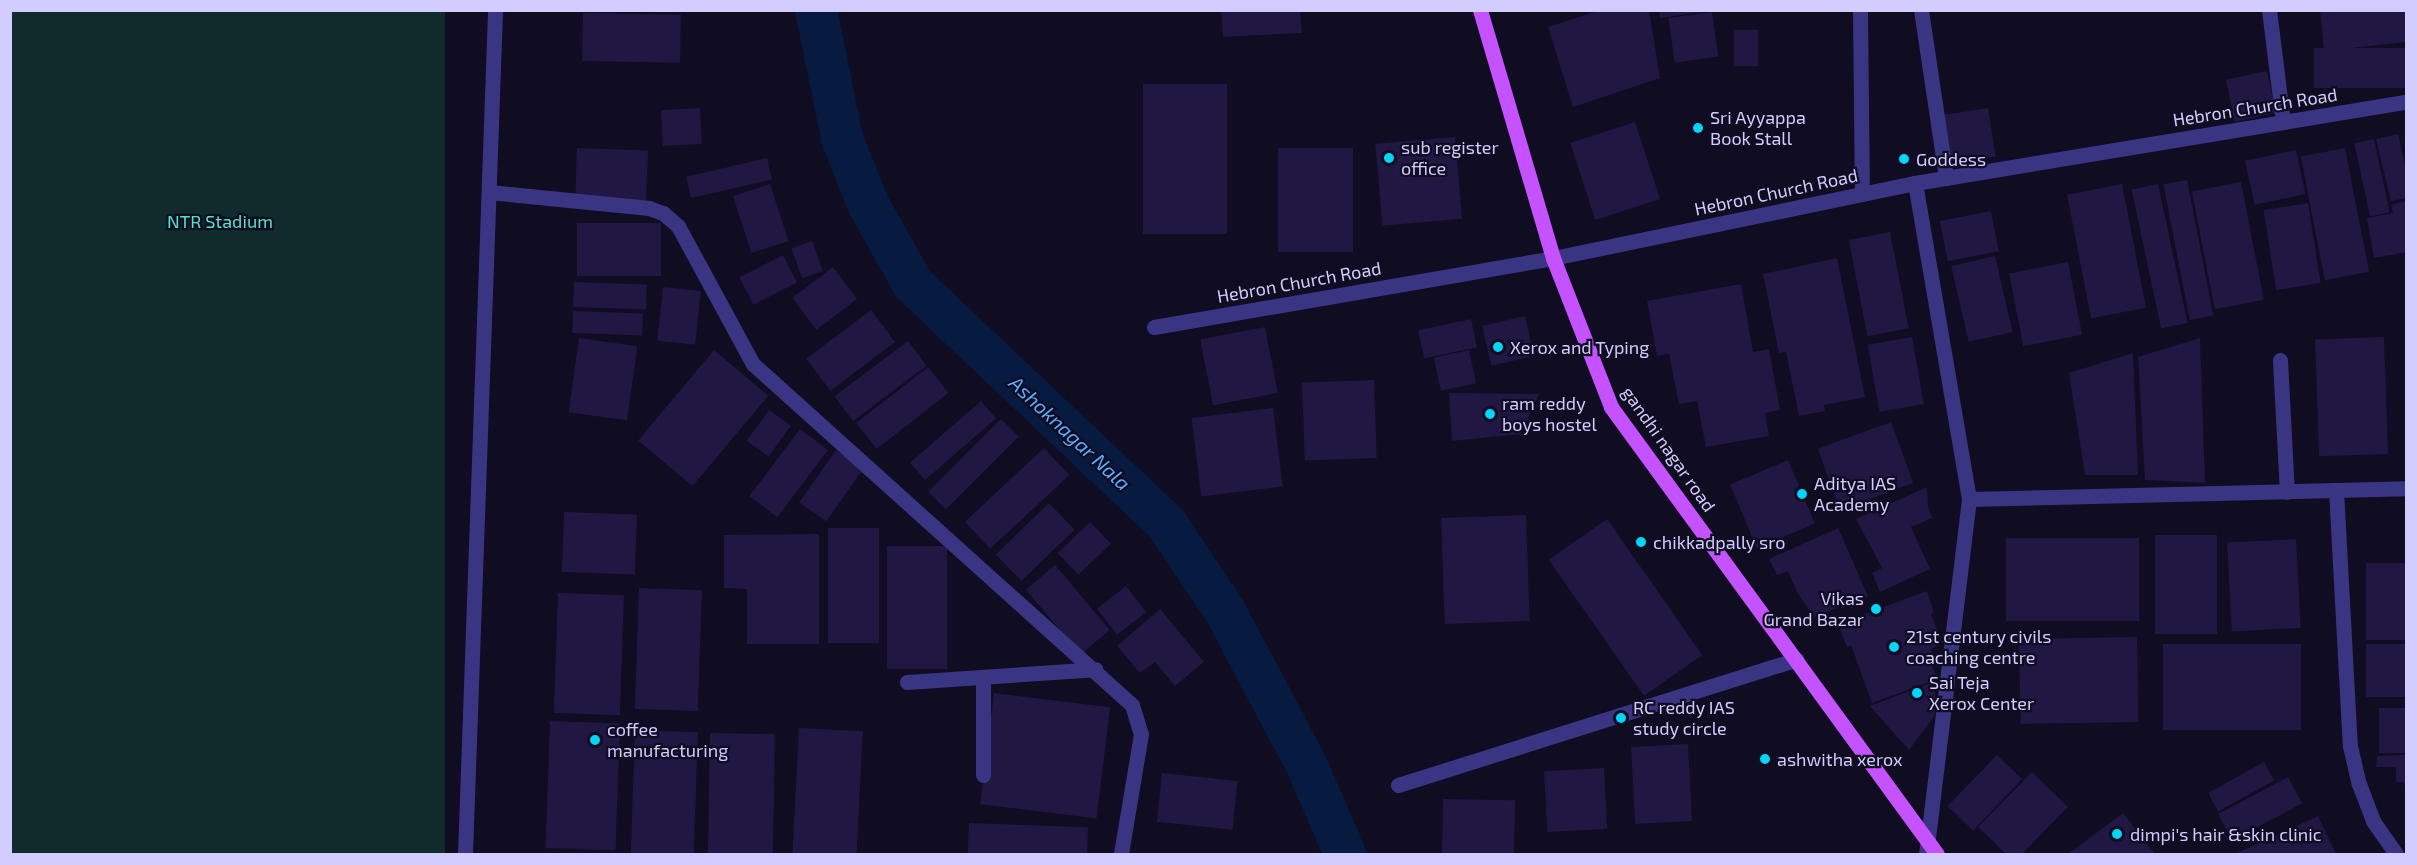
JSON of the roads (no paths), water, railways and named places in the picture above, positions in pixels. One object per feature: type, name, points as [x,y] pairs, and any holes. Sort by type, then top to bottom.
[{"type":"main road","name":"gandhi nagar road","points":[[1480,10],[1553,258],[1611,407],[1797,659],[1926,848],[1937,855]]},
{"type":"street","points":[[465,855],[495,10]]},
{"type":"street","points":[[1860,10],[1862,194]]},
{"type":"street","points":[[1921,10],[1946,178]]},
{"type":"street","points":[[2269,10],[2283,122]]},
{"type":"street","name":"Hebron Church Road","points":[[1154,327],[1553,258],[1915,183],[2406,102]]},
{"type":"street","points":[[1915,183],[1969,499],[1926,848]]},
{"type":"street","points":[[489,192],[649,208],[663,213],[678,226],[753,364],[1096,669],[1132,705],[1141,734],[1121,855]]},
{"type":"street","points":[[2280,360],[2287,492]]},
{"type":"street","points":[[1969,499],[2406,488]]},
{"type":"street","points":[[2336,490],[2350,746],[2359,784],[2373,821],[2396,855]]},
{"type":"street","points":[[1398,785],[1797,659]]},
{"type":"street","points":[[907,682],[1096,669]]},
{"type":"street","points":[[983,677],[983,775]]},
{"type":"waterway","name":"Ashoknagar Nala","points":[[816,10],[842,138],[868,204],[913,284],[1166,523],[1225,611],[1307,766],[1345,854]]},
{"type":"place","name":"Sri Ayyappa Book Stall","points":[[1698,128]]},
{"type":"place","name":"sub register office","points":[[1389,158]]},
{"type":"place","name":"Goddess","points":[[1904,159]]},
{"type":"place","name":"Xerox and Typing","points":[[1498,347]]},
{"type":"place","name":"ram reddy boys hostel","points":[[1490,414]]},
{"type":"place","name":"Aditya IAS Academy","points":[[1802,494]]},
{"type":"place","name":"chikkadpally sro","points":[[1641,542]]},
{"type":"place","name":"Vikas Grand Bazar","points":[[1876,609]]},
{"type":"place","name":"21st century civils coaching centre","points":[[1894,647]]},
{"type":"place","name":"Sai Teja Xerox Center","points":[[1917,693]]},
{"type":"place","name":"RC reddy IAS study circle","points":[[1621,718]]},
{"type":"place","name":"coffee manufacturing","points":[[595,740]]},
{"type":"place","name":"ashwitha xerox","points":[[1765,759]]},
{"type":"place","name":"dimpi's hair &skin clinic","points":[[2117,834]]},
{"type":"park label","name":"NTR Stadium","points":[[220,221]]}]
